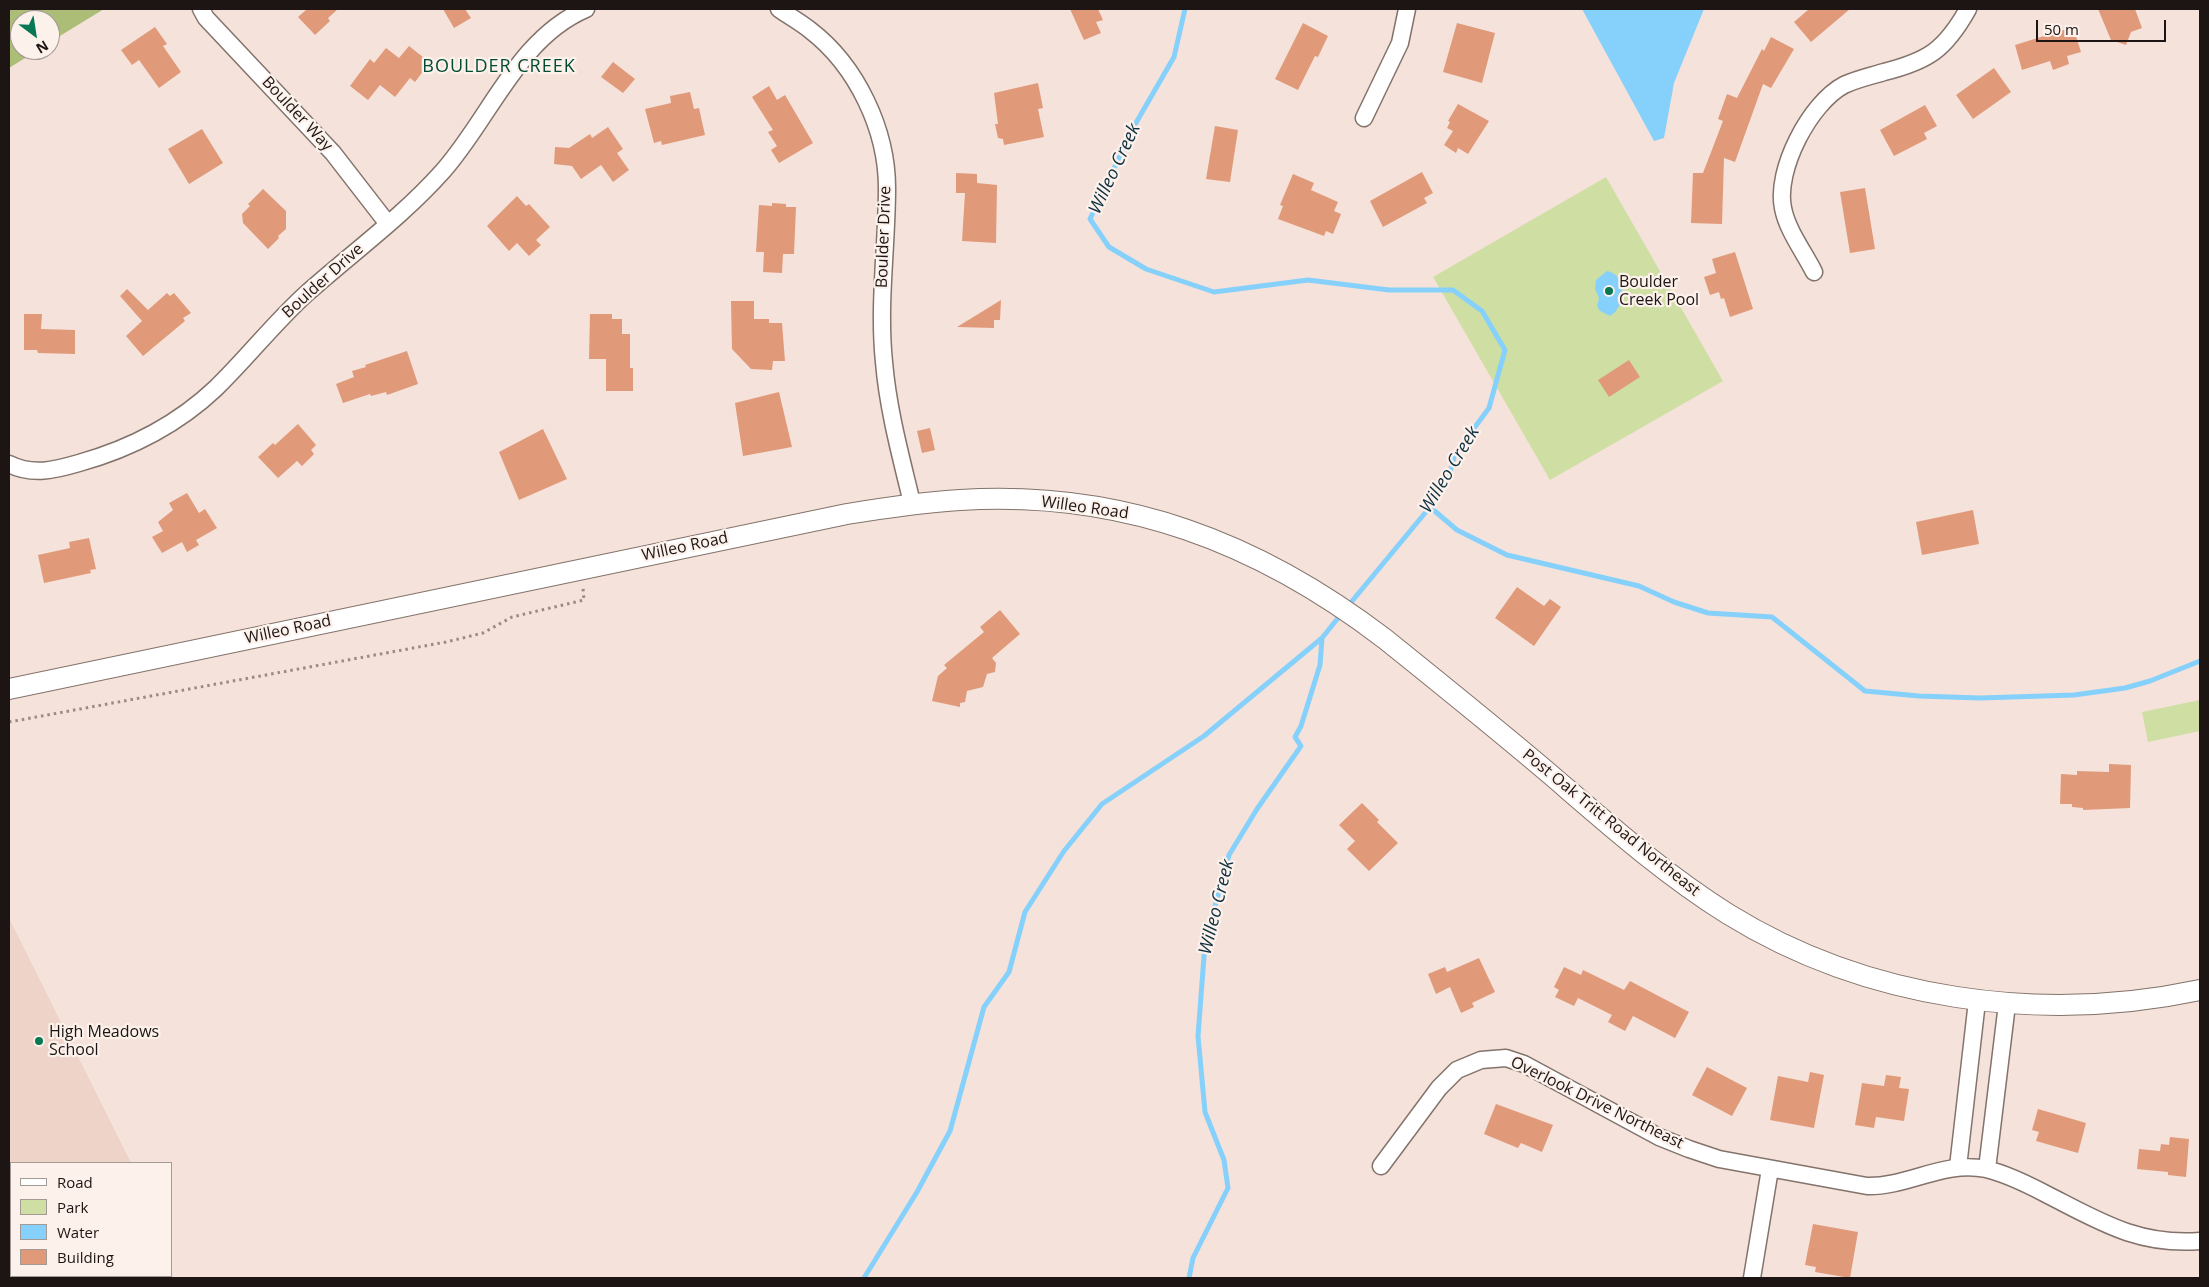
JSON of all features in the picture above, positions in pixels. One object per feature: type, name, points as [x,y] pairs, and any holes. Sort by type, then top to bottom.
[{"type":"street","name":"Boulder Way","points":[[201,9],[206,18],[333,153],[388,224]]},
{"type":"street","name":"Boulder Drive","points":[[9,464],[33,471],[49,472],[106,455],[156,432],[186,412],[215,389],[305,295],[420,196],[445,169],[530,50],[554,28],[586,9]]},
{"type":"street","name":"Boulder Drive","points":[[778,9],[811,30],[841,61],[865,97],[880,137],[887,186],[882,309],[884,362],[892,418],[912,503]]},
{"type":"street","points":[[1364,118],[1400,43],[1407,9]]},
{"type":"street","points":[[1814,272],[1787,221],[1783,207],[1782,191],[1784,174],[1809,117],[1826,98],[1845,85],[1910,65],[1927,57],[1945,44],[1968,9]]},
{"type":"street","name":"Willeo Road","points":[[9,689],[847,514],[912,503],[961,499],[1000,499],[1077,504],[1133,514],[1190,529],[1265,561],[1307,584],[1348,610]]},
{"type":"street","name":"Post Oak Tritt Road Northeast","points":[[1348,610],[1386,638],[1641,851],[1727,913],[1777,940],[1825,961],[1888,981],[1977,1001],[2007,1004],[2123,1003],[2200,990]]},
{"type":"street","points":[[1958,1167],[1977,1001]]},
{"type":"street","points":[[1987,1169],[2007,1004]]},
{"type":"street","name":"Overlook Drive Northeast","points":[[1381,1166],[1439,1088],[1457,1070],[1481,1060],[1506,1058],[1543,1073],[1659,1137],[1719,1158],[1867,1186],[1883,1186],[1958,1167],[1987,1169],[2030,1186],[2116,1230],[2167,1241],[2200,1241]]},
{"type":"street","points":[[1752,1278],[1770,1169]]},
{"type":"path","points":[[9,722],[483,633],[512,617],[584,600],[580,569]]},
{"type":"shaded area","name":"High Meadows School","points":[[9,918],[131,1162],[10,1162],[10,1277],[150,1277],[9,1278]]},
{"type":"green space","points":[[9,9],[104,9],[60,36],[60,10],[10,10],[10,60],[22,60],[9,68]]},
{"type":"green space","points":[[1606,177],[1723,381],[1550,480],[1433,277]]},
{"type":"green space","points":[[2200,700],[2200,731],[2148,742],[2142,712]]},
{"type":"green space","points":[[10,1169],[10,1277],[60,1277],[9,1278]]},
{"type":"water","points":[[1582,9],[1704,9],[1674,83],[1664,138],[1654,141]]},
{"type":"water","name":"Boulder Creek Pool","points":[[1607,271],[1619,278],[1622,292],[1619,306],[1610,316],[1600,311],[1597,306],[1599,298],[1595,289],[1596,280]]},
{"type":"building","points":[[307,9],[338,9],[328,18],[330,21],[315,35],[298,17]]},
{"type":"building","points":[[443,9],[465,9],[471,18],[454,28]]},
{"type":"building","points":[[1070,9],[1098,9],[1103,20],[1096,22],[1101,33],[1084,40]]},
{"type":"building","points":[[1809,9],[1850,9],[1811,42],[1794,22]]},
{"type":"building","points":[[2098,9],[2135,9],[2142,28],[2131,32],[2126,45],[2111,40]]},
{"type":"building","points":[[1303,23],[1328,36],[1318,57],[1315,56],[1298,90],[1275,79]]},
{"type":"building","points":[[1457,23],[1495,33],[1482,83],[1443,72]]},
{"type":"building","points":[[155,27],[167,44],[163,46],[181,72],[159,88],[139,60],[132,65],[121,50]]},
{"type":"building","points":[[2073,27],[2081,52],[2067,56],[2069,64],[2053,70],[2050,61],[2022,70],[2015,45]]},
{"type":"building","points":[[1771,37],[1794,49],[1771,88],[1763,84],[1735,162],[1724,158],[1722,224],[1691,223],[1693,173],[1703,173],[1723,121],[1718,119],[1727,94],[1737,98],[1762,49],[1764,51]]},
{"type":"building","points":[[409,46],[428,61],[415,82],[410,78],[395,97],[380,85],[368,100],[350,86],[370,59],[374,63],[386,48],[399,58]]},
{"type":"building","points":[[613,62],[635,79],[623,93],[601,77]]},
{"type":"building","points":[[1994,68],[2011,92],[1973,119],[1956,95]]},
{"type":"building","points":[[1038,83],[1043,108],[1038,109],[1044,137],[1004,145],[1003,139],[998,138],[995,124],[998,124],[994,93]]},
{"type":"building","points":[[769,86],[777,100],[785,95],[813,143],[779,163],[771,150],[777,146],[768,132],[773,130],[752,97]]},
{"type":"building","points":[[690,92],[694,109],[699,108],[705,135],[662,145],[661,141],[654,143],[645,109],[671,103],[670,96]]},
{"type":"building","points":[[1458,104],[1489,121],[1468,154],[1458,148],[1456,153],[1444,145],[1453,131],[1447,128],[1450,122],[1448,121]]},
{"type":"building","points":[[1925,105],[1937,126],[1924,133],[1927,139],[1894,156],[1880,130]]},
{"type":"building","points":[[1215,126],[1238,130],[1230,182],[1206,179]]},
{"type":"building","points":[[608,127],[623,149],[617,153],[629,170],[613,182],[601,165],[581,179],[572,166],[554,164],[555,147],[569,148],[590,134],[592,138]]},
{"type":"building","points":[[202,129],[223,163],[189,184],[168,149]]},
{"type":"building","points":[[1422,172],[1433,193],[1424,198],[1427,203],[1383,227],[1370,201]]},
{"type":"building","points":[[956,173],[977,174],[977,183],[997,185],[996,243],[962,241],[965,193],[956,193]]},
{"type":"building","points":[[1293,174],[1314,183],[1311,190],[1338,202],[1334,211],[1341,214],[1333,234],[1326,231],[1324,236],[1278,219],[1283,206],[1280,205]]},
{"type":"building","points":[[1865,188],[1875,249],[1850,253],[1840,192]]},
{"type":"building","points":[[263,189],[286,211],[286,229],[268,249],[243,223],[242,214],[250,206],[248,204]]},
{"type":"building","points":[[517,196],[526,206],[529,204],[550,227],[536,240],[541,245],[529,256],[517,243],[509,251],[487,226]]},
{"type":"building","points":[[772,203],[786,204],[786,207],[796,207],[794,254],[783,254],[782,273],[763,272],[764,252],[756,252],[759,205],[772,206]]},
{"type":"building","points":[[1735,252],[1753,309],[1730,317],[1724,298],[1721,299],[1719,292],[1710,295],[1704,277],[1716,273],[1712,259]]},
{"type":"building","points":[[127,289],[148,310],[167,293],[170,296],[174,293],[191,313],[183,318],[185,321],[143,356],[126,336],[142,321],[120,296]]},
{"type":"building","points":[[1001,300],[1000,320],[994,320],[994,328],[957,327]]},
{"type":"building","points":[[731,301],[754,301],[754,319],[769,319],[769,323],[782,323],[785,361],[773,361],[772,370],[751,369],[732,349]]},
{"type":"building","points":[[24,314],[42,314],[41,329],[75,330],[75,354],[38,353],[37,350],[24,350]]},
{"type":"building","points":[[590,314],[612,314],[612,319],[622,319],[622,334],[630,334],[630,368],[633,368],[633,391],[606,391],[606,359],[589,359]]},
{"type":"building","points":[[407,351],[418,384],[387,395],[386,392],[371,396],[370,394],[343,403],[336,384],[354,377],[352,371]]},
{"type":"building","points":[[1629,360],[1640,377],[1609,397],[1598,380]]},
{"type":"building","points":[[779,392],[792,447],[743,456],[735,403]]},
{"type":"building","points":[[298,424],[316,445],[311,450],[314,454],[302,466],[297,461],[278,478],[258,457],[273,443],[275,445]]},
{"type":"building","points":[[930,428],[935,450],[922,453],[917,431]]},
{"type":"building","points":[[543,429],[567,479],[519,500],[499,452]]},
{"type":"building","points":[[187,493],[199,513],[205,509],[217,528],[196,540],[199,545],[187,552],[182,542],[162,553],[152,537],[163,531],[158,522],[173,510],[169,503]]},
{"type":"building","points":[[1973,510],[1979,544],[1922,555],[1916,522]]},
{"type":"building","points":[[89,538],[96,569],[90,570],[91,573],[44,583],[38,555],[70,548],[69,542]]},
{"type":"building","points":[[1517,587],[1544,606],[1550,599],[1561,607],[1534,646],[1495,618]]},
{"type":"building","points":[[1000,610],[1020,634],[992,658],[996,663],[995,672],[987,674],[983,687],[967,691],[965,702],[960,703],[960,707],[932,701],[938,676],[947,668],[944,665],[984,632],[980,627]]},
{"type":"building","points":[[2109,764],[2131,765],[2130,808],[2083,810],[2083,808],[2072,807],[2072,804],[2060,804],[2061,774],[2077,775],[2077,771],[2109,772]]},
{"type":"building","points":[[1362,803],[1379,820],[1377,822],[1398,843],[1369,871],[1347,849],[1355,841],[1339,825]]},
{"type":"building","points":[[1479,958],[1495,992],[1472,1003],[1474,1007],[1461,1013],[1450,987],[1436,994],[1428,974],[1445,967],[1447,972]]},
{"type":"building","points":[[1564,967],[1581,975],[1583,970],[1624,990],[1630,981],[1689,1012],[1675,1038],[1633,1016],[1625,1031],[1608,1022],[1612,1015],[1578,998],[1574,1006],[1555,997],[1559,990],[1554,987]]},
{"type":"building","points":[[1707,1067],[1747,1088],[1732,1116],[1692,1095]]},
{"type":"building","points":[[1810,1072],[1824,1075],[1814,1128],[1770,1120],[1778,1076],[1808,1082]]},
{"type":"building","points":[[1886,1075],[1901,1077],[1899,1088],[1909,1089],[1904,1121],[1876,1117],[1874,1128],[1855,1125],[1862,1083],[1884,1086]]},
{"type":"building","points":[[1496,1104],[1553,1125],[1542,1152],[1521,1143],[1518,1148],[1484,1134]]},
{"type":"building","points":[[2038,1109],[2086,1123],[2078,1153],[2036,1141],[2039,1132],[2032,1130]]},
{"type":"building","points":[[2170,1137],[2189,1139],[2186,1177],[2168,1175],[2168,1172],[2137,1169],[2139,1149],[2160,1151],[2161,1144],[2169,1145]]},
{"type":"building","points":[[1813,1224],[1858,1232],[1850,1278],[1815,1272],[1816,1267],[1805,1265]]},
{"type":"waterway","name":"Willeo Creek","points":[[1185,9],[1174,57],[1133,128],[1090,219],[1109,247],[1146,269],[1214,292],[1308,280],[1389,290],[1453,290],[1482,311],[1505,350],[1489,408],[1455,454],[1448,479],[1430,507],[1348,606]]},
{"type":"waterway","points":[[1430,507],[1457,530],[1507,555],[1639,586],[1674,602],[1708,613],[1772,617],[1865,691],[1919,696],[1980,698],[2074,695],[2125,688],[2150,681],[2200,661]]},
{"type":"waterway","name":"Willeo Creek","points":[[1189,1278],[1193,1258],[1228,1188],[1224,1160],[1205,1112],[1198,1036],[1205,943],[1229,855],[1257,809],[1301,746],[1295,737],[1301,726],[1320,665],[1322,638],[1342,613]]},
{"type":"waterway","points":[[864,1278],[917,1192],[950,1131],[984,1007],[1009,972],[1025,912],[1064,851],[1102,804],[1204,736],[1322,638]]},
{"type":"place","name":"Boulder Creek Pool","points":[[1609,291]]},
{"type":"place","name":"High Meadows School","points":[[39,1041]]},
{"type":"district","name":"BOULDER CREEK","points":[[499,67]]}]
